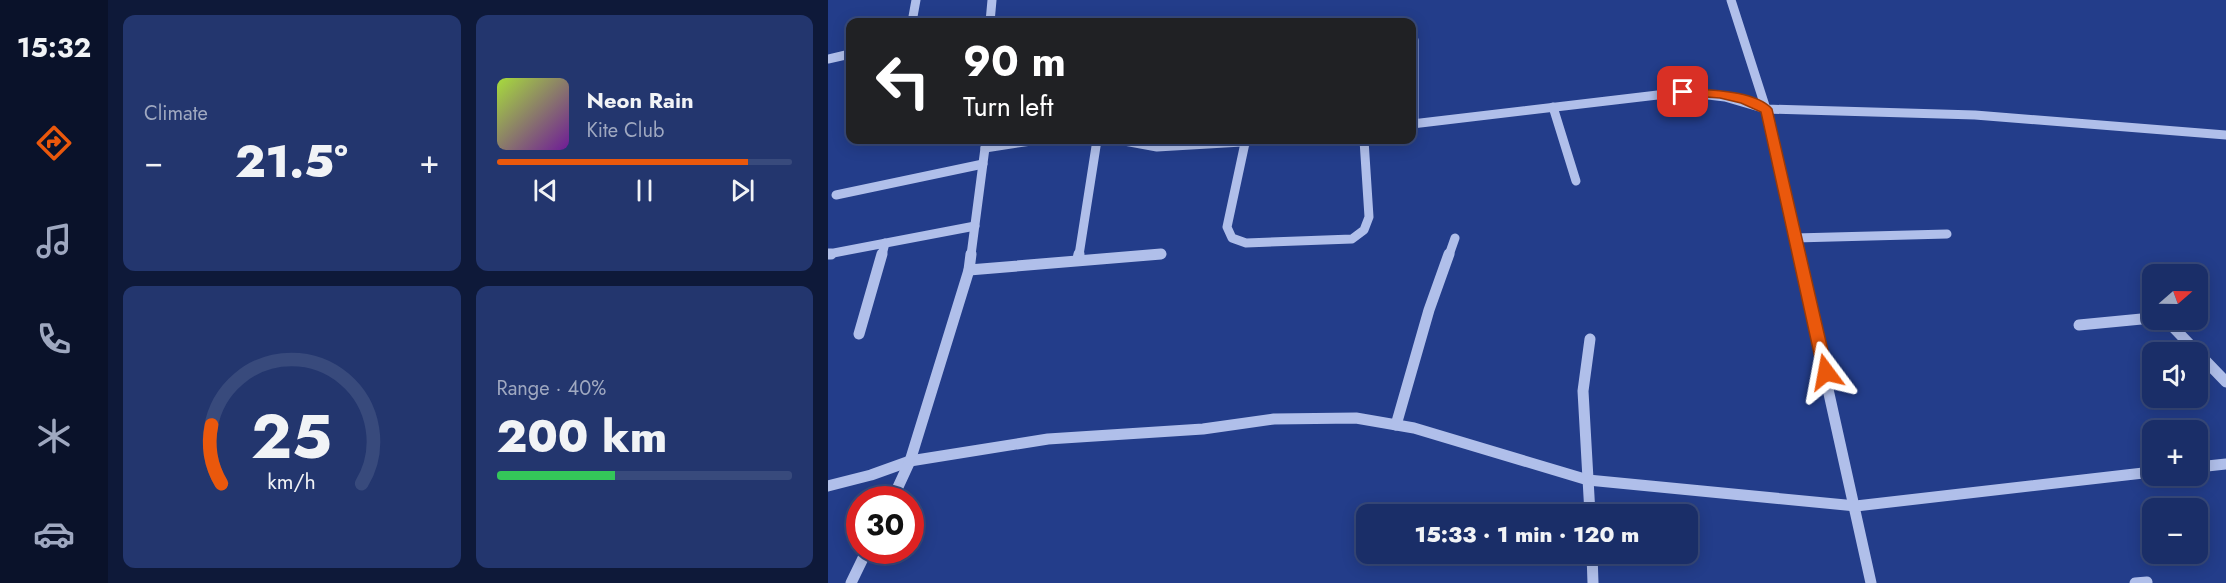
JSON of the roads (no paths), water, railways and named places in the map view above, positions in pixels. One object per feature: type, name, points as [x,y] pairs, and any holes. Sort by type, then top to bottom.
[{"type":"street","points":[[913,18],[916,0]]},
{"type":"street","points":[[990,18],[992,0]]},
{"type":"street","points":[[1731,0],[1766,109],[1856,506],[1871,583]]},
{"type":"street","points":[[828,59],[846,55]]},
{"type":"street","points":[[1416,124],[1683,92],[1720,94],[1744,99],[1766,109],[1975,116],[2226,135]]},
{"type":"street","points":[[1553,107],[1576,181]]},
{"type":"street","points":[[898,486],[910,461],[969,270],[985,144]]},
{"type":"street","points":[[1078,259],[1096,144]]},
{"type":"street","points":[[1141,144],[1157,147],[1223,144]]},
{"type":"street","points":[[1245,144],[1227,227],[1232,238],[1246,243],[1352,239],[1364,230],[1369,217],[1364,144]]},
{"type":"street","points":[[837,195],[983,164]]},
{"type":"street","points":[[828,254],[975,226]]},
{"type":"street","points":[[1795,238],[1947,234]]},
{"type":"street","points":[[1396,425],[1429,310],[1455,237]]},
{"type":"street","points":[[859,334],[885,243]]},
{"type":"street","points":[[969,270],[1078,259],[1161,254]]},
{"type":"street","points":[[2079,326],[2142,319]]},
{"type":"street","points":[[2176,330],[2226,382]]},
{"type":"street","points":[[1589,504],[1583,391],[1590,339]]},
{"type":"street","points":[[828,486],[871,475],[910,461],[1048,439],[1203,429],[1274,419],[1356,418],[1414,428],[1588,480],[1856,506],[2142,473]]},
{"type":"street","points":[[2208,466],[2226,464]]},
{"type":"street","points":[[851,583],[860,564]]},
{"type":"street","points":[[1592,564],[1593,583]]}]
